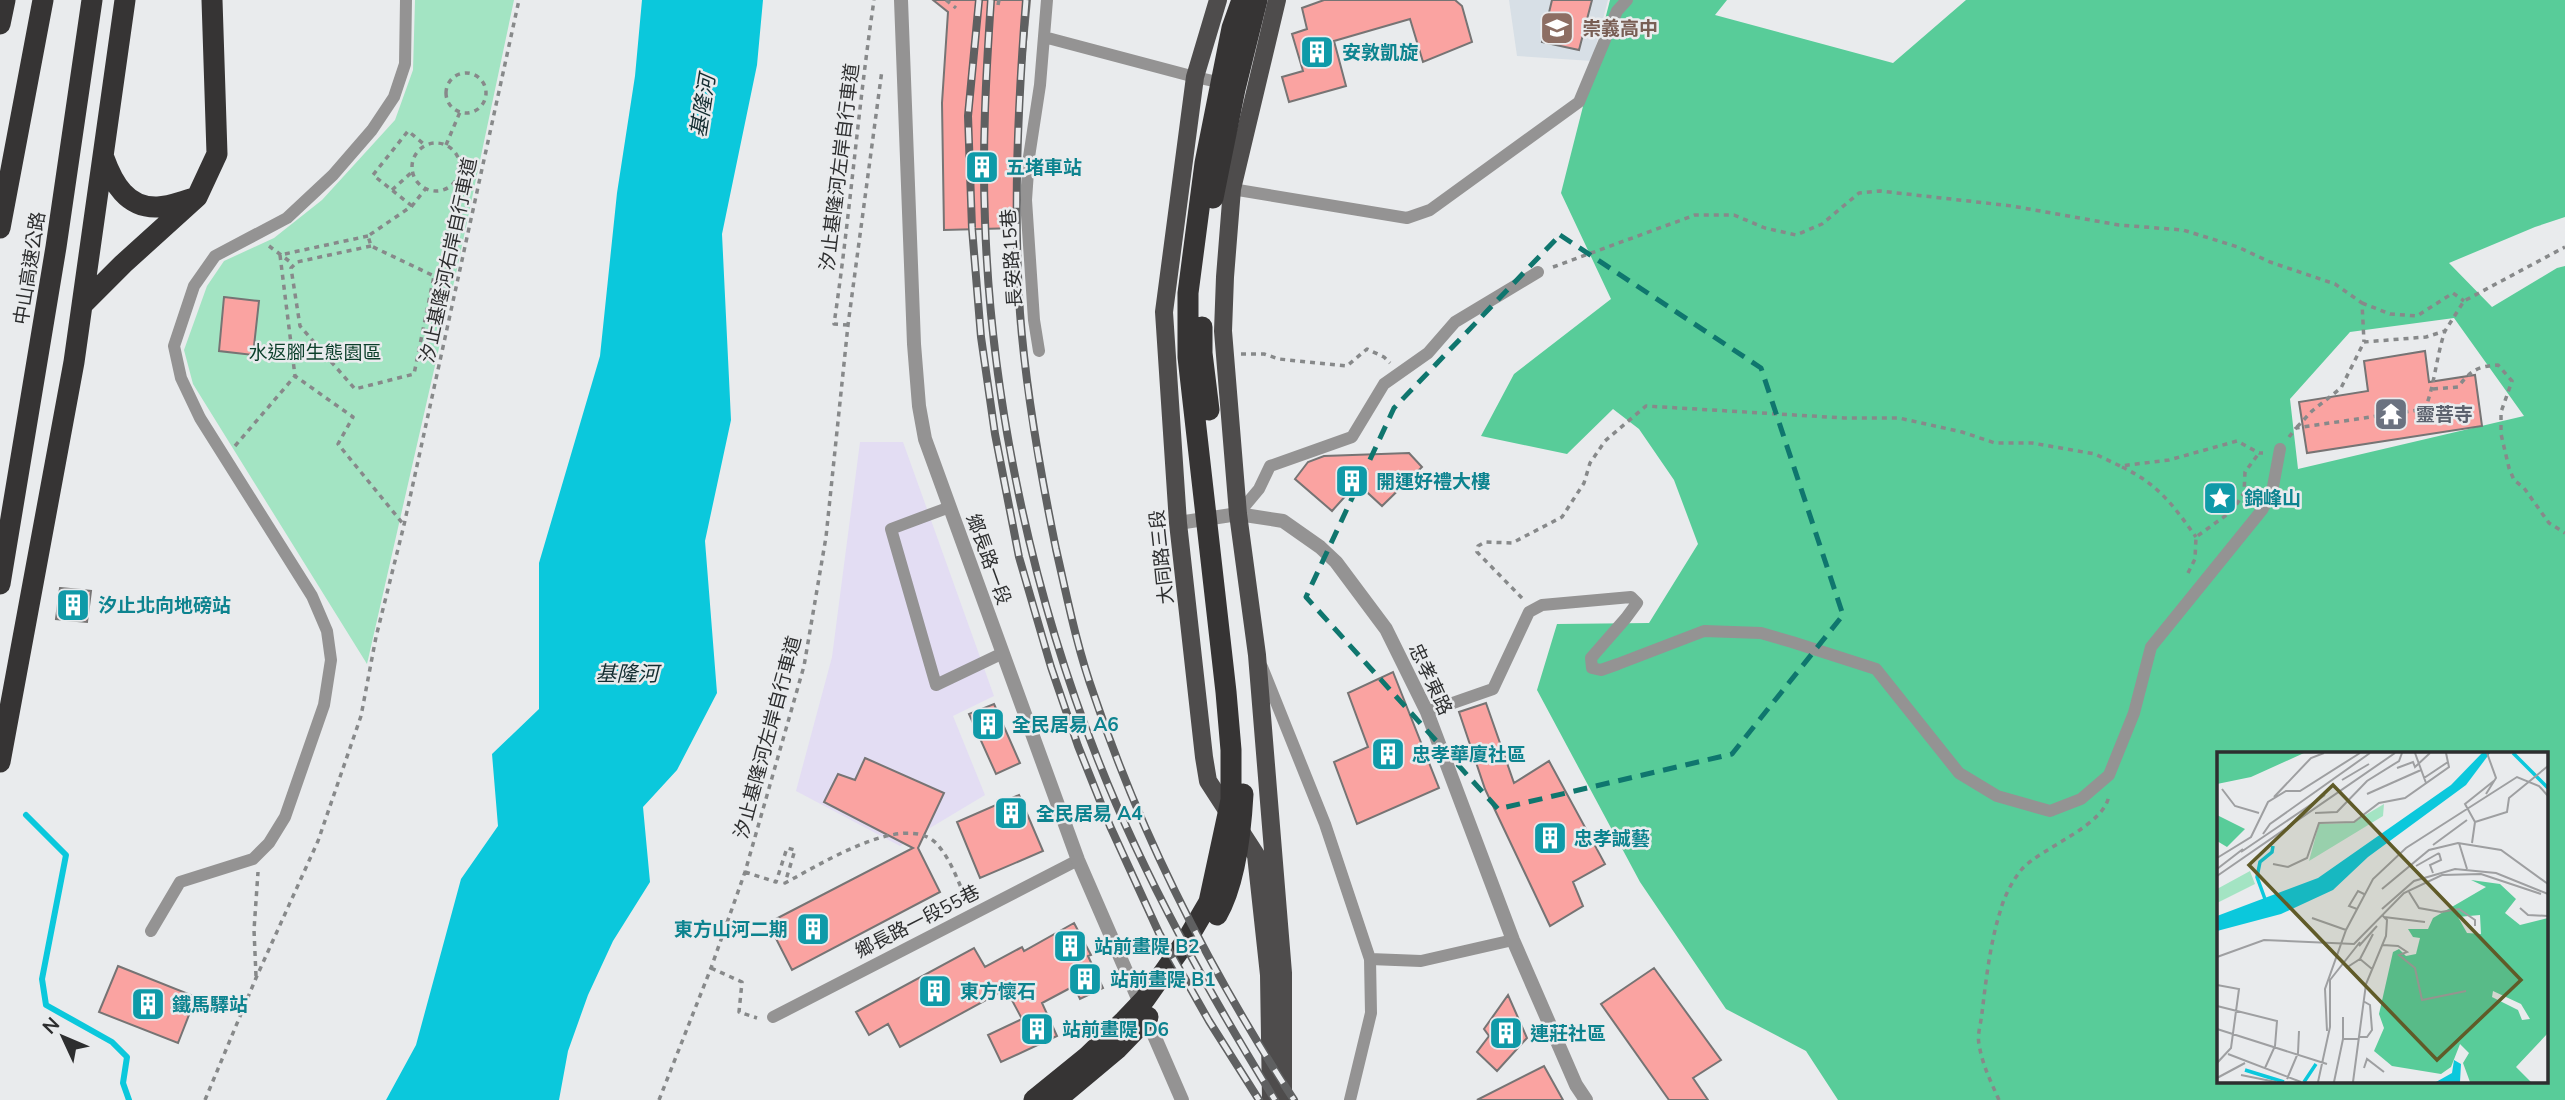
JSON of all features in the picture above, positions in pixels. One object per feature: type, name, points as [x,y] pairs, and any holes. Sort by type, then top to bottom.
[{"type":"highway","points":[[0,24],[5,0]]},
{"type":"highway","name":"中山高速公路","points":[[0,228],[43,0]]},
{"type":"highway","name":"中山高速公路","points":[[0,584],[56,247],[92,0]]},
{"type":"highway","points":[[0,762],[74,362],[125,0]]},
{"type":"highway","points":[[82,305],[197,197],[217,154],[212,0]]},
{"type":"highway","points":[[1034,1100],[1087,1057],[1145,999],[1188,938],[1209,902],[1231,800],[1231,750],[1226,692],[1188,357],[1188,293],[1205,163],[1231,28],[1242,0]]},
{"type":"highway","points":[[1056,1100],[1117,1049],[1155,1009],[1188,964],[1223,904],[1241,835],[1245,749],[1202,353],[1202,293],[1208,224],[1235,89],[1257,0]]},
{"type":"highway","points":[[103,155],[113,183],[133,202],[157,207],[197,197]]},
{"type":"main road","name":"大同路三段","points":[[1219,0],[1195,77],[1164,312],[1178,523],[1204,757],[1209,780],[1256,855],[1269,975],[1270,1100]]},
{"type":"main road","points":[[1277,0],[1232,189],[1223,331],[1238,514],[1258,655],[1283,974],[1283,1100]]},
{"type":"street","name":"鄉長路一段","points":[[901,0],[912,317],[925,439],[1078,860],[1182,1100]]},
{"type":"street","name":"忠孝東路","points":[[1178,523],[1238,514],[1283,521],[1336,562],[1386,629],[1427,712],[1513,940],[1576,1086],[1586,1100]]},
{"type":"lane","points":[[150,931],[180,882],[253,859],[269,842],[285,817],[324,705],[331,660],[327,631],[312,596],[200,418],[181,378],[174,346],[194,286],[215,256],[287,218],[333,175],[373,130],[394,97],[405,64],[406,0]]},
{"type":"lane","name":"長安路15巷","points":[[1039,351],[1034,320],[1026,200],[1047,0]]},
{"type":"lane","points":[[1232,189],[1407,219],[1430,210],[1579,102],[1618,11],[1627,0]]},
{"type":"lane","points":[[1044,37],[1195,77],[1256,89]]},
{"type":"lane","points":[[1238,514],[1259,489],[1270,466],[1352,437],[1384,384],[1429,353],[1455,322],[1538,272]]},
{"type":"lane","points":[[1427,712],[1493,689],[1529,612],[1542,605],[1631,597],[1637,603],[1591,658],[1592,668],[1601,670],[1704,631],[1760,633],[1876,669],[1959,773],[1997,796],[2050,811],[2081,799],[2109,775],[2134,713],[2151,646],[2262,510],[2272,492],[2280,449]]},
{"type":"lane","points":[[950,507],[891,529],[936,685],[1003,653]]},
{"type":"lane","points":[[1258,655],[1325,824],[1370,959],[1371,1013],[1350,1100]]},
{"type":"lane","name":"鄉長路一段55巷","points":[[773,1017],[1078,860]]},
{"type":"lane","points":[[1370,959],[1421,961],[1513,940]]},
{"type":"path","name":"汐止基隆河右岸自行車道","points":[[205,1100],[318,841],[361,716],[376,637],[404,525],[519,0]]},
{"type":"path","name":"汐止基隆河左岸自行車道","points":[[848,326],[834,324],[859,103],[874,0]]},
{"type":"path","points":[[946,0],[956,8]]},
{"type":"path","name":"汐止基隆河左岸自行車道","points":[[659,1100],[745,872],[804,666],[826,537],[848,326],[882,70]]},
{"type":"path","points":[[474,75],[484,84],[483,103],[473,112],[460,112],[449,105],[447,86],[455,76],[474,75]]},
{"type":"path","points":[[446,145],[460,112]]},
{"type":"path","points":[[412,206],[373,174],[408,131],[426,146]]},
{"type":"path","points":[[446,145],[457,155],[460,170],[458,177],[448,188],[426,188],[415,178],[415,156],[426,146],[446,145]]},
{"type":"path","points":[[393,190],[413,171]]},
{"type":"path","points":[[280,255],[368,236],[412,206],[426,188]]},
{"type":"path","points":[[1538,272],[1695,215],[1734,215],[1765,229],[1796,235],[1822,224],[1859,193],[1880,191],[2012,206],[2119,225],[2183,230],[2238,247],[2270,262],[2335,284],[2362,303],[2390,314],[2417,316],[2454,293],[2464,302]]},
{"type":"path","points":[[255,236],[293,264],[371,246],[434,276],[414,374],[355,389],[300,326],[291,268],[293,264]]},
{"type":"path","points":[[368,236],[371,246]]},
{"type":"path","points":[[2296,428],[2425,409],[2433,389],[2436,358],[2445,331],[2464,302],[2565,247]]},
{"type":"path","points":[[225,458],[295,376],[280,255]]},
{"type":"path","points":[[2120,466],[2169,460],[2237,440],[2259,453],[2280,449],[2312,411],[2341,388],[2364,342],[2362,303]]},
{"type":"path","points":[[2364,342],[2426,337],[2445,331]]},
{"type":"path","points":[[1225,354],[1264,354],[1279,359],[1347,366],[1367,349],[1384,357],[1399,372]]},
{"type":"path","points":[[2433,389],[2458,387],[2469,373],[2481,366],[2498,365],[2504,371],[2512,381],[2501,412],[2501,434],[2509,468],[2514,480],[2524,488],[2549,523],[2565,533]]},
{"type":"path","points":[[295,376],[353,417],[338,444],[404,525]]},
{"type":"path","points":[[1529,612],[1522,599],[1477,552],[1478,546],[1485,542],[1511,543],[1562,517],[1584,483],[1590,463],[1605,441],[1646,406],[1844,418],[1899,418],[1962,432],[1995,443],[2032,443],[2095,454],[2144,477],[2162,494],[2196,537],[2194,559],[2185,579]]},
{"type":"path","points":[[2196,537],[2232,511],[2244,494],[2245,472],[2259,453]]},
{"type":"path","points":[[1999,1100],[1986,1071],[1978,1042],[2000,912],[2011,885],[2021,870],[2061,841],[2075,835],[2093,820],[2110,799],[2109,775]]},
{"type":"path","points":[[745,872],[776,882],[787,848],[795,850],[785,883],[866,841],[902,833],[923,836],[934,842],[951,865],[973,914]]},
{"type":"path","points":[[256,978],[254,930],[259,882],[257,855]]},
{"type":"path","points":[[2011,874],[2021,870]]},
{"type":"path","points":[[711,968],[741,982],[739,1012],[756,1018],[773,1017]]},
{"type":"highlighted area","points":[[1560,235],[1761,368],[1843,615],[1732,754],[1498,809],[1306,597],[1394,408]]},
{"type":"shaded area","name":"崇義高中","points":[[1509,0],[1608,0],[1592,61],[1517,56]]},
{"type":"shaded area","points":[[860,442],[903,442],[994,696],[953,716],[985,795],[900,846],[796,791],[832,657]]},
{"type":"green space","name":"水返腳生態園區","points":[[415,0],[514,0],[457,269],[367,664],[193,384],[184,350],[207,286],[224,261],[274,238],[322,200],[395,120],[413,70]]},
{"type":"green space","points":[[1610,0],[1727,0],[1715,15],[1893,63],[1966,0],[2565,0],[2565,217],[2449,263],[2492,307],[2557,268],[2565,266],[2565,1100],[1838,1100],[1806,1051],[1726,1009],[1640,882],[1537,690],[1557,624],[1649,623],[1698,544],[1674,480],[1639,429],[1613,409],[1567,454],[1481,436],[1514,374],[1611,299],[1561,193]],"holes":[[[2454,318],[2524,416],[2298,469],[2290,399],[2350,332]]]},
{"type":"water","name":"基隆河","points":[[642,0],[763,0],[757,65],[722,234],[731,420],[705,541],[717,693],[677,770],[643,807],[650,882],[613,941],[588,995],[568,1051],[559,1100],[386,1100],[416,1045],[461,879],[498,826],[492,754],[539,709],[539,563],[600,356],[617,193],[635,76]]},
{"type":"building","name":"五堵車站","points":[[933,0],[1030,0],[1020,105],[1017,200],[1019,228],[944,230],[942,103],[948,12]]},
{"type":"building","name":"安敦凱旋","points":[[1324,0],[1455,0],[1462,6],[1472,42],[1423,62],[1410,19],[1334,41],[1346,86],[1289,102],[1282,77],[1303,71],[1292,34],[1307,29],[1302,8]]},
{"type":"building","points":[[1552,0],[1592,0],[1579,50],[1542,42]]},
{"type":"building","points":[[224,297],[259,301],[253,355],[219,351]]},
{"type":"building","name":"靈菩寺","points":[[2425,351],[2429,382],[2475,375],[2482,426],[2307,453],[2299,402],[2368,391],[2364,361]]},
{"type":"building","name":"開運好禮大樓","points":[[1409,453],[1422,467],[1382,506],[1357,483],[1332,511],[1295,479],[1308,462],[1324,456]]},
{"type":"building","name":"汐止北向地磅站","points":[[60,588],[91,591],[87,622],[56,619]]},
{"type":"building","name":"忠孝華廈社區","points":[[1393,672],[1439,788],[1357,824],[1334,762],[1368,747],[1348,693]]},
{"type":"building","name":"忠孝誠藝","points":[[1486,703],[1514,783],[1549,761],[1605,864],[1573,882],[1583,906],[1550,926],[1485,789],[1459,712]]},
{"type":"building","points":[[994,704],[1020,763],[996,774],[969,714]]},
{"type":"building","points":[[865,758],[944,793],[918,848],[940,892],[792,970],[768,923],[913,848],[824,802],[838,774],[855,780]]},
{"type":"building","points":[[1019,795],[1043,851],[980,878],[957,822]]},
{"type":"building","points":[[1074,923],[1091,955],[1088,956],[1103,988],[1080,999],[1074,986],[1042,1003],[1057,1036],[1001,1062],[988,1035],[1022,1019],[1006,989],[900,1047],[888,1024],[869,1035],[856,1012],[974,948],[985,967],[1022,947],[1024,951]]},
{"type":"building","name":"鐵馬驛站","points":[[118,966],[196,997],[178,1043],[99,1012]]},
{"type":"building","points":[[1654,968],[1721,1060],[1693,1078],[1708,1100],[1669,1100],[1601,1004]]},
{"type":"building","name":"連莊社區","points":[[1508,995],[1527,1038],[1497,1071],[1477,1052],[1489,1036],[1484,1029]]},
{"type":"building","points":[[1544,1066],[1563,1100],[1477,1100]]},
{"type":"waterway","points":[[26,815],[66,855],[42,979],[46,1005],[112,1042],[127,1057],[123,1083],[129,1100]]},
{"type":"railway","points":[[979,0],[968,116],[972,228],[981,337],[995,434],[1019,557],[1051,667],[1078,746],[1110,826],[1159,933],[1209,1021],[1259,1100]]},
{"type":"railway","points":[[991,0],[984,166],[989,289],[1006,427],[1035,564],[1074,696],[1116,804],[1179,934],[1275,1100]]},
{"type":"railway","points":[[1026,0],[1017,156],[1020,313],[1039,461],[1073,622],[1088,677],[1113,748],[1157,853],[1207,954],[1294,1100]]},
{"type":"place","name":"崇義高中","points":[[1557,28]]},
{"type":"place","name":"安敦凱旋","points":[[1317,52]]},
{"type":"place","name":"五堵車站","points":[[982,167]]},
{"type":"place","name":"靈菩寺","points":[[2391,414]]},
{"type":"place","name":"開運好禮大樓","points":[[1352,481]]},
{"type":"place","name":"錦峰山","points":[[2220,498]]},
{"type":"place","name":"汐止北向地磅站","points":[[73,605]]},
{"type":"place","name":"全民居易 A6","points":[[988,724]]},
{"type":"place","name":"忠孝華廈社區","points":[[1388,754]]},
{"type":"place","name":"全民居易 A4","points":[[1011,813]]},
{"type":"place","name":"忠孝誠藝","points":[[1550,838]]},
{"type":"place","name":"東方山河二期","points":[[813,929]]},
{"type":"place","name":"站前畫隄 B2","points":[[1070,946]]},
{"type":"place","name":"站前畫隄 B1","points":[[1085,979]]},
{"type":"place","name":"東方懷石","points":[[935,991]]},
{"type":"place","name":"鐵馬驛站","points":[[148,1004]]},
{"type":"place","name":"站前畫隄 D6","points":[[1037,1029]]},
{"type":"place","name":"連莊社區","points":[[1506,1033]]}]
